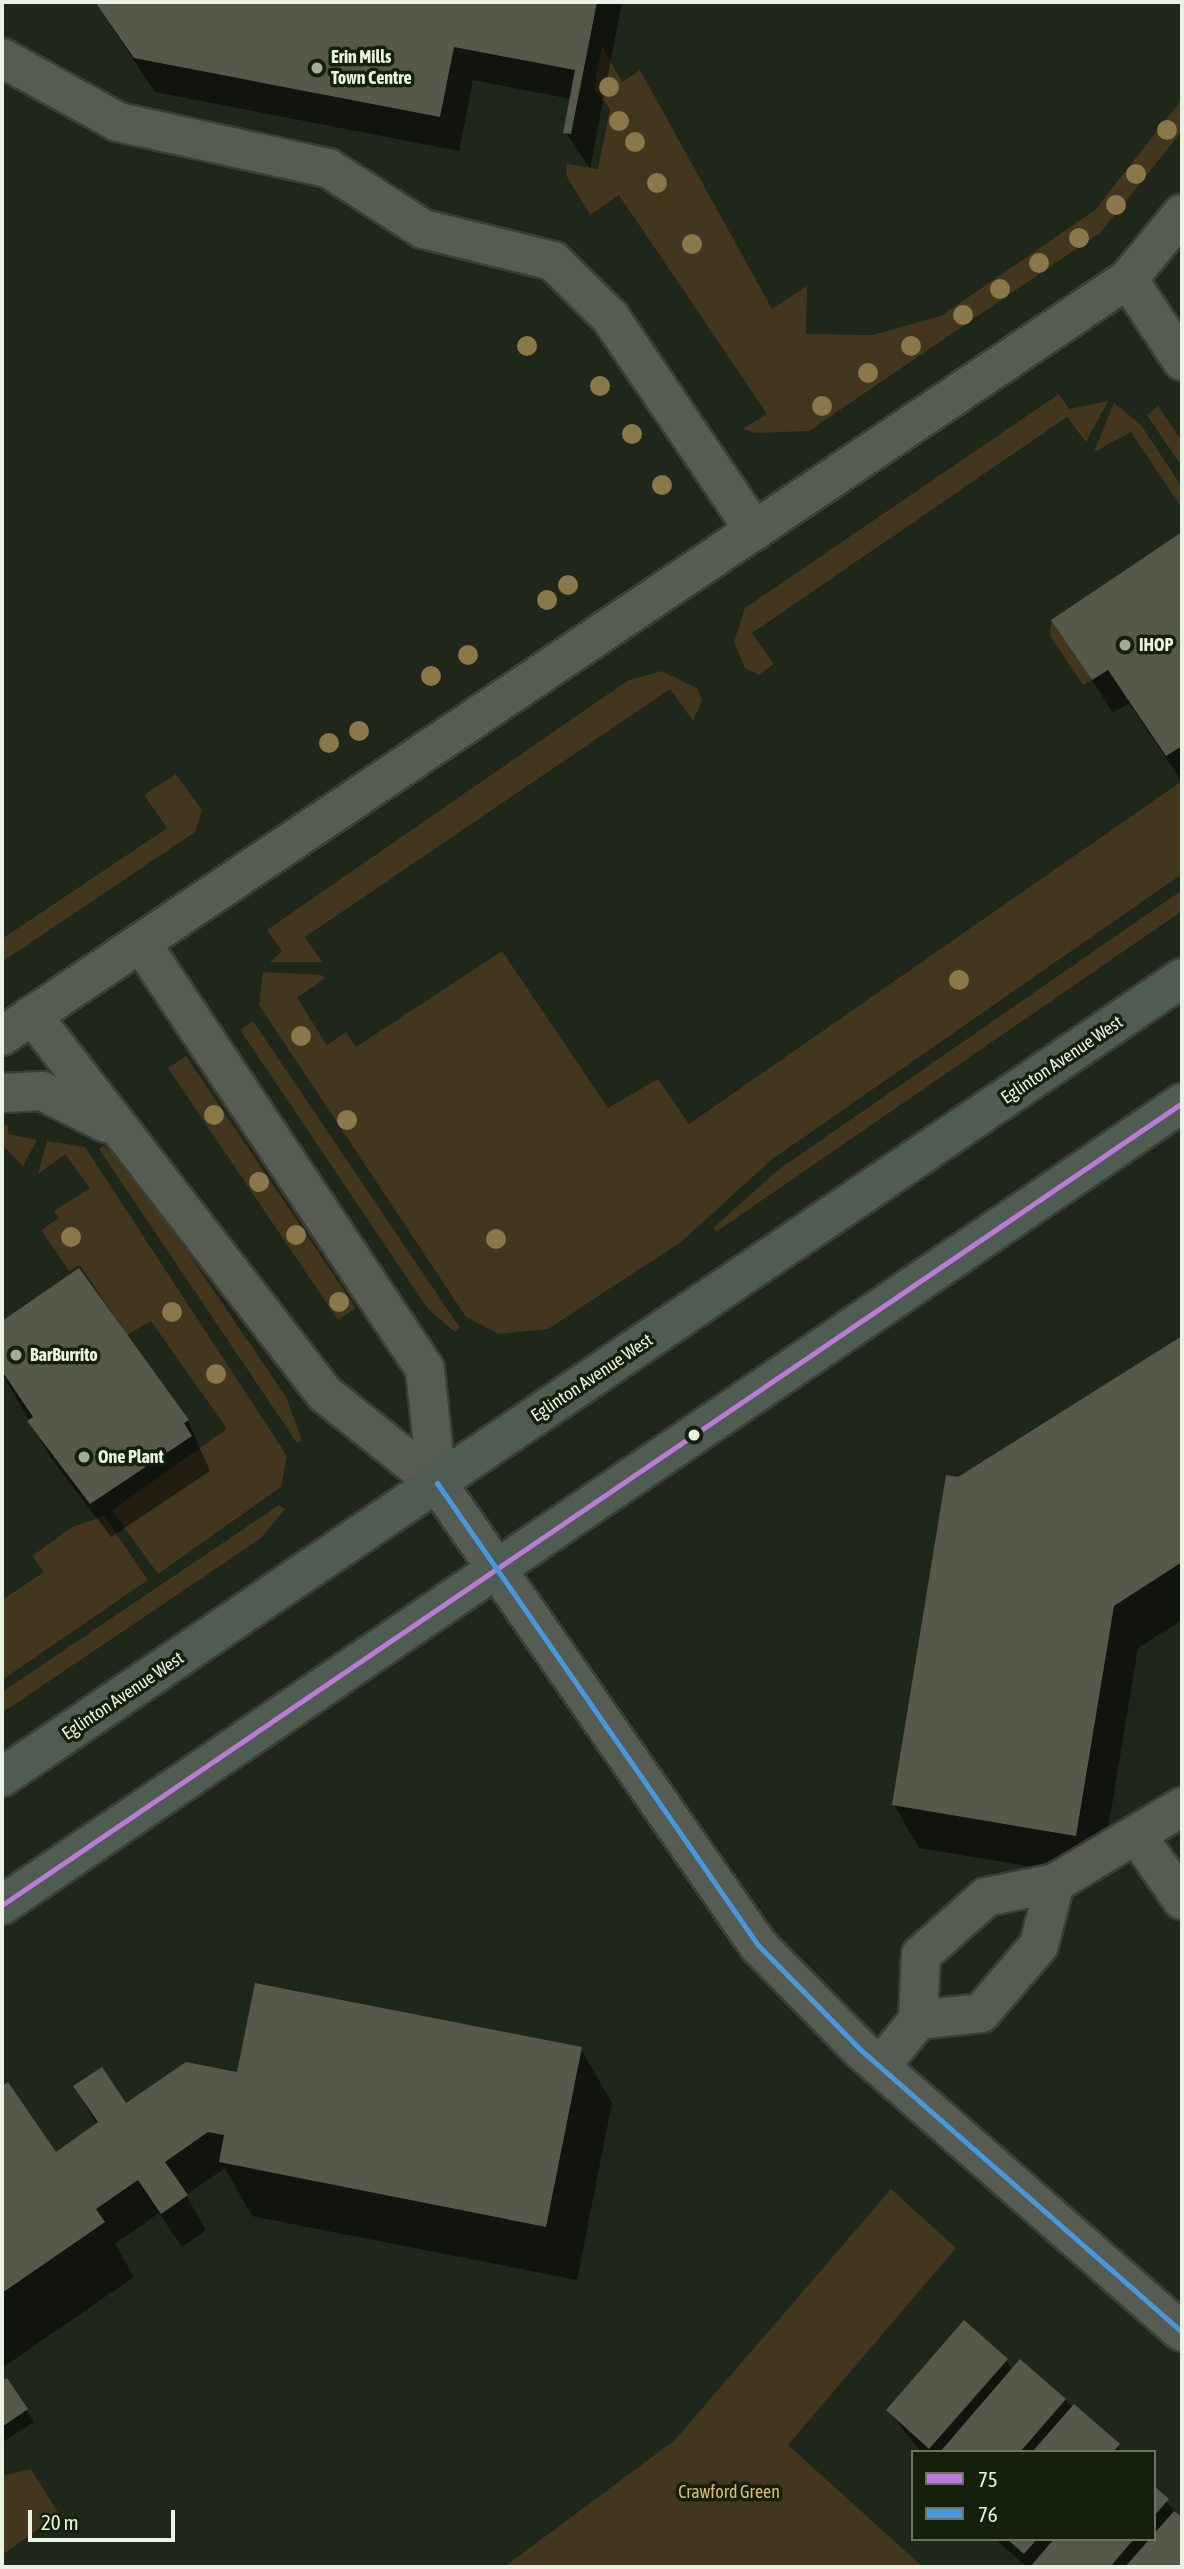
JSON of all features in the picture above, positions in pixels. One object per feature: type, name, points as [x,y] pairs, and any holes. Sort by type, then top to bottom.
[{"type":"main road","name":"Eglinton Avenue West","points":[[2,1777],[1182,978]]},
{"type":"main road","points":[[2,1905],[494,1566],[1182,1103]]},
{"type":"street","points":[[2,58],[118,122],[328,168],[423,229],[553,261],[610,317],[755,531]]},
{"type":"street","points":[[1182,214],[1128,279],[17,1025],[130,1142],[325,1394],[437,1483],[758,1945],[880,2067],[1182,2332]]},
{"type":"street","points":[[1128,279],[1182,361]]},
{"type":"street","points":[[141,943],[425,1369],[437,1483]]},
{"type":"street","points":[[2,1093],[42,1091],[70,1099],[130,1142]]},
{"type":"street","points":[[880,2067],[918,2020],[921,1955],[986,1896],[1055,1884],[1138,1837],[1182,1807]]},
{"type":"street","points":[[1138,1837],[1182,1900]]},
{"type":"street","points":[[918,2020],[981,2014],[1039,1945],[1055,1884]]},
{"type":"green space","points":[[602,46],[622,82],[640,70],[772,309],[807,286],[806,334],[872,335],[941,316],[1095,210],[1182,99],[1182,131],[1101,232],[809,431],[755,433],[742,429],[767,414],[619,195],[590,215],[567,177],[566,164],[598,169],[610,109],[594,89]]},
{"type":"green space","points":[[1059,394],[1069,409],[1108,401],[1086,442],[1067,417],[752,633],[774,664],[759,675],[745,668],[734,642],[745,608]]},
{"type":"green space","points":[[1114,403],[1141,425],[1182,487],[1182,508],[1131,432],[1094,452]]},
{"type":"green space","points":[[1158,406],[1182,441],[1182,467],[1147,415]]},
{"type":"green space","points":[[1051,620],[1092,680],[1083,685],[1050,636]]},
{"type":"green space","points":[[661,671],[697,688],[702,701],[693,721],[670,689],[305,937],[322,962],[270,962],[282,951],[267,930],[627,681]]},
{"type":"green space","points":[[176,774],[202,810],[195,832],[2,962],[2,939],[167,828],[144,795]]},
{"type":"green space","points":[[1182,781],[1182,874],[771,1160],[681,1242],[548,1329],[499,1334],[466,1317],[259,1005],[263,972],[321,975],[325,978],[297,998],[327,1045],[346,1032],[356,1047],[502,951],[608,1108],[658,1079],[689,1124]]},
{"type":"green space","points":[[1182,890],[1182,911],[716,1232],[713,1228],[778,1170]]},
{"type":"green space","points":[[253,1021],[460,1328],[455,1332],[428,1309],[240,1030]]},
{"type":"green space","points":[[186,1056],[356,1308],[338,1320],[168,1068]]},
{"type":"green space","points":[[8,1124],[8,1134],[37,1140],[23,1166],[2,1145],[2,1126]]},
{"type":"green space","points":[[47,1141],[85,1147],[287,1456],[281,1487],[158,1574],[112,1510],[227,1429],[151,1321],[127,1335],[80,1265],[69,1271],[41,1230],[59,1218],[54,1211],[90,1188],[65,1154],[38,1174]]},
{"type":"green space","points":[[103,1146],[131,1169],[286,1397],[302,1440],[297,1443],[99,1149]]},
{"type":"green space","points":[[279,1505],[285,1509],[261,1538],[2,1713],[2,1692]]},
{"type":"green space","points":[[104,1516],[148,1580],[2,1680],[2,1600],[44,1572],[32,1556],[72,1527]]},
{"type":"green space","name":"Crawford Green","points":[[891,2189],[956,2248],[788,2445],[923,2567],[504,2567],[675,2440]]},
{"type":"green space","points":[[31,2469],[59,2514],[2,2555],[2,2476]]},
{"type":"building","name":"Erin Mills Town Centre","points":[[95,2],[597,2],[571,134],[563,133],[575,70],[454,47],[440,117],[134,58]]},
{"type":"building","name":"IHOP","points":[[1182,532],[1182,746],[1166,756],[1108,670],[1092,680],[1051,620]]},
{"type":"building","points":[[79,1268],[189,1420],[184,1423],[192,1436],[90,1504],[27,1421],[33,1417],[2,1371],[2,1321]]},
{"type":"building","points":[[1182,1336],[1182,1562],[1114,1606],[1076,1836],[892,1805],[946,1475],[958,1477]]},
{"type":"building","points":[[255,1983],[582,2047],[546,2227],[219,2162],[224,2135],[208,2132],[165,2162],[188,2195],[161,2214],[138,2180],[96,2209],[105,2222],[2,2293],[2,2086],[8,2082],[56,2152],[98,2122],[73,2086],[102,2067],[126,2103],[186,2062],[237,2072]]},
{"type":"building","points":[[964,2320],[1008,2359],[929,2449],[886,2410]]},
{"type":"building","points":[[1020,2359],[1066,2399],[1022,2450],[942,2450]]},
{"type":"building","points":[[7,2378],[28,2409],[2,2427],[2,2381]]},
{"type":"building","points":[[1074,2404],[1120,2444],[1115,2450],[1034,2450]]},
{"type":"building","points":[[1156,2488],[1169,2499],[1156,2514]]},
{"type":"building","points":[[1174,2511],[1182,2517],[1182,2567],[1125,2567],[1148,2541],[1156,2541],[1156,2532]]},
{"type":"building","points":[[1009,2541],[1035,2541],[1024,2554]]},
{"type":"building","points":[[1052,2541],[1132,2541],[1110,2567],[1030,2567]]},
{"type":"transit line","name":"75","points":[[2,1905],[1182,1103]]},
{"type":"transit line","name":"76","points":[[437,1483],[758,1945],[861,2050],[1182,2332]]},
{"type":"place","name":"Erin Mills Town Centre","points":[[317,68]]},
{"type":"place","name":"IHOP","points":[[1125,645]]},
{"type":"place","name":"BarBurrito","points":[[16,1355]]},
{"type":"place","name":"One Plant","points":[[84,1457]]}]
